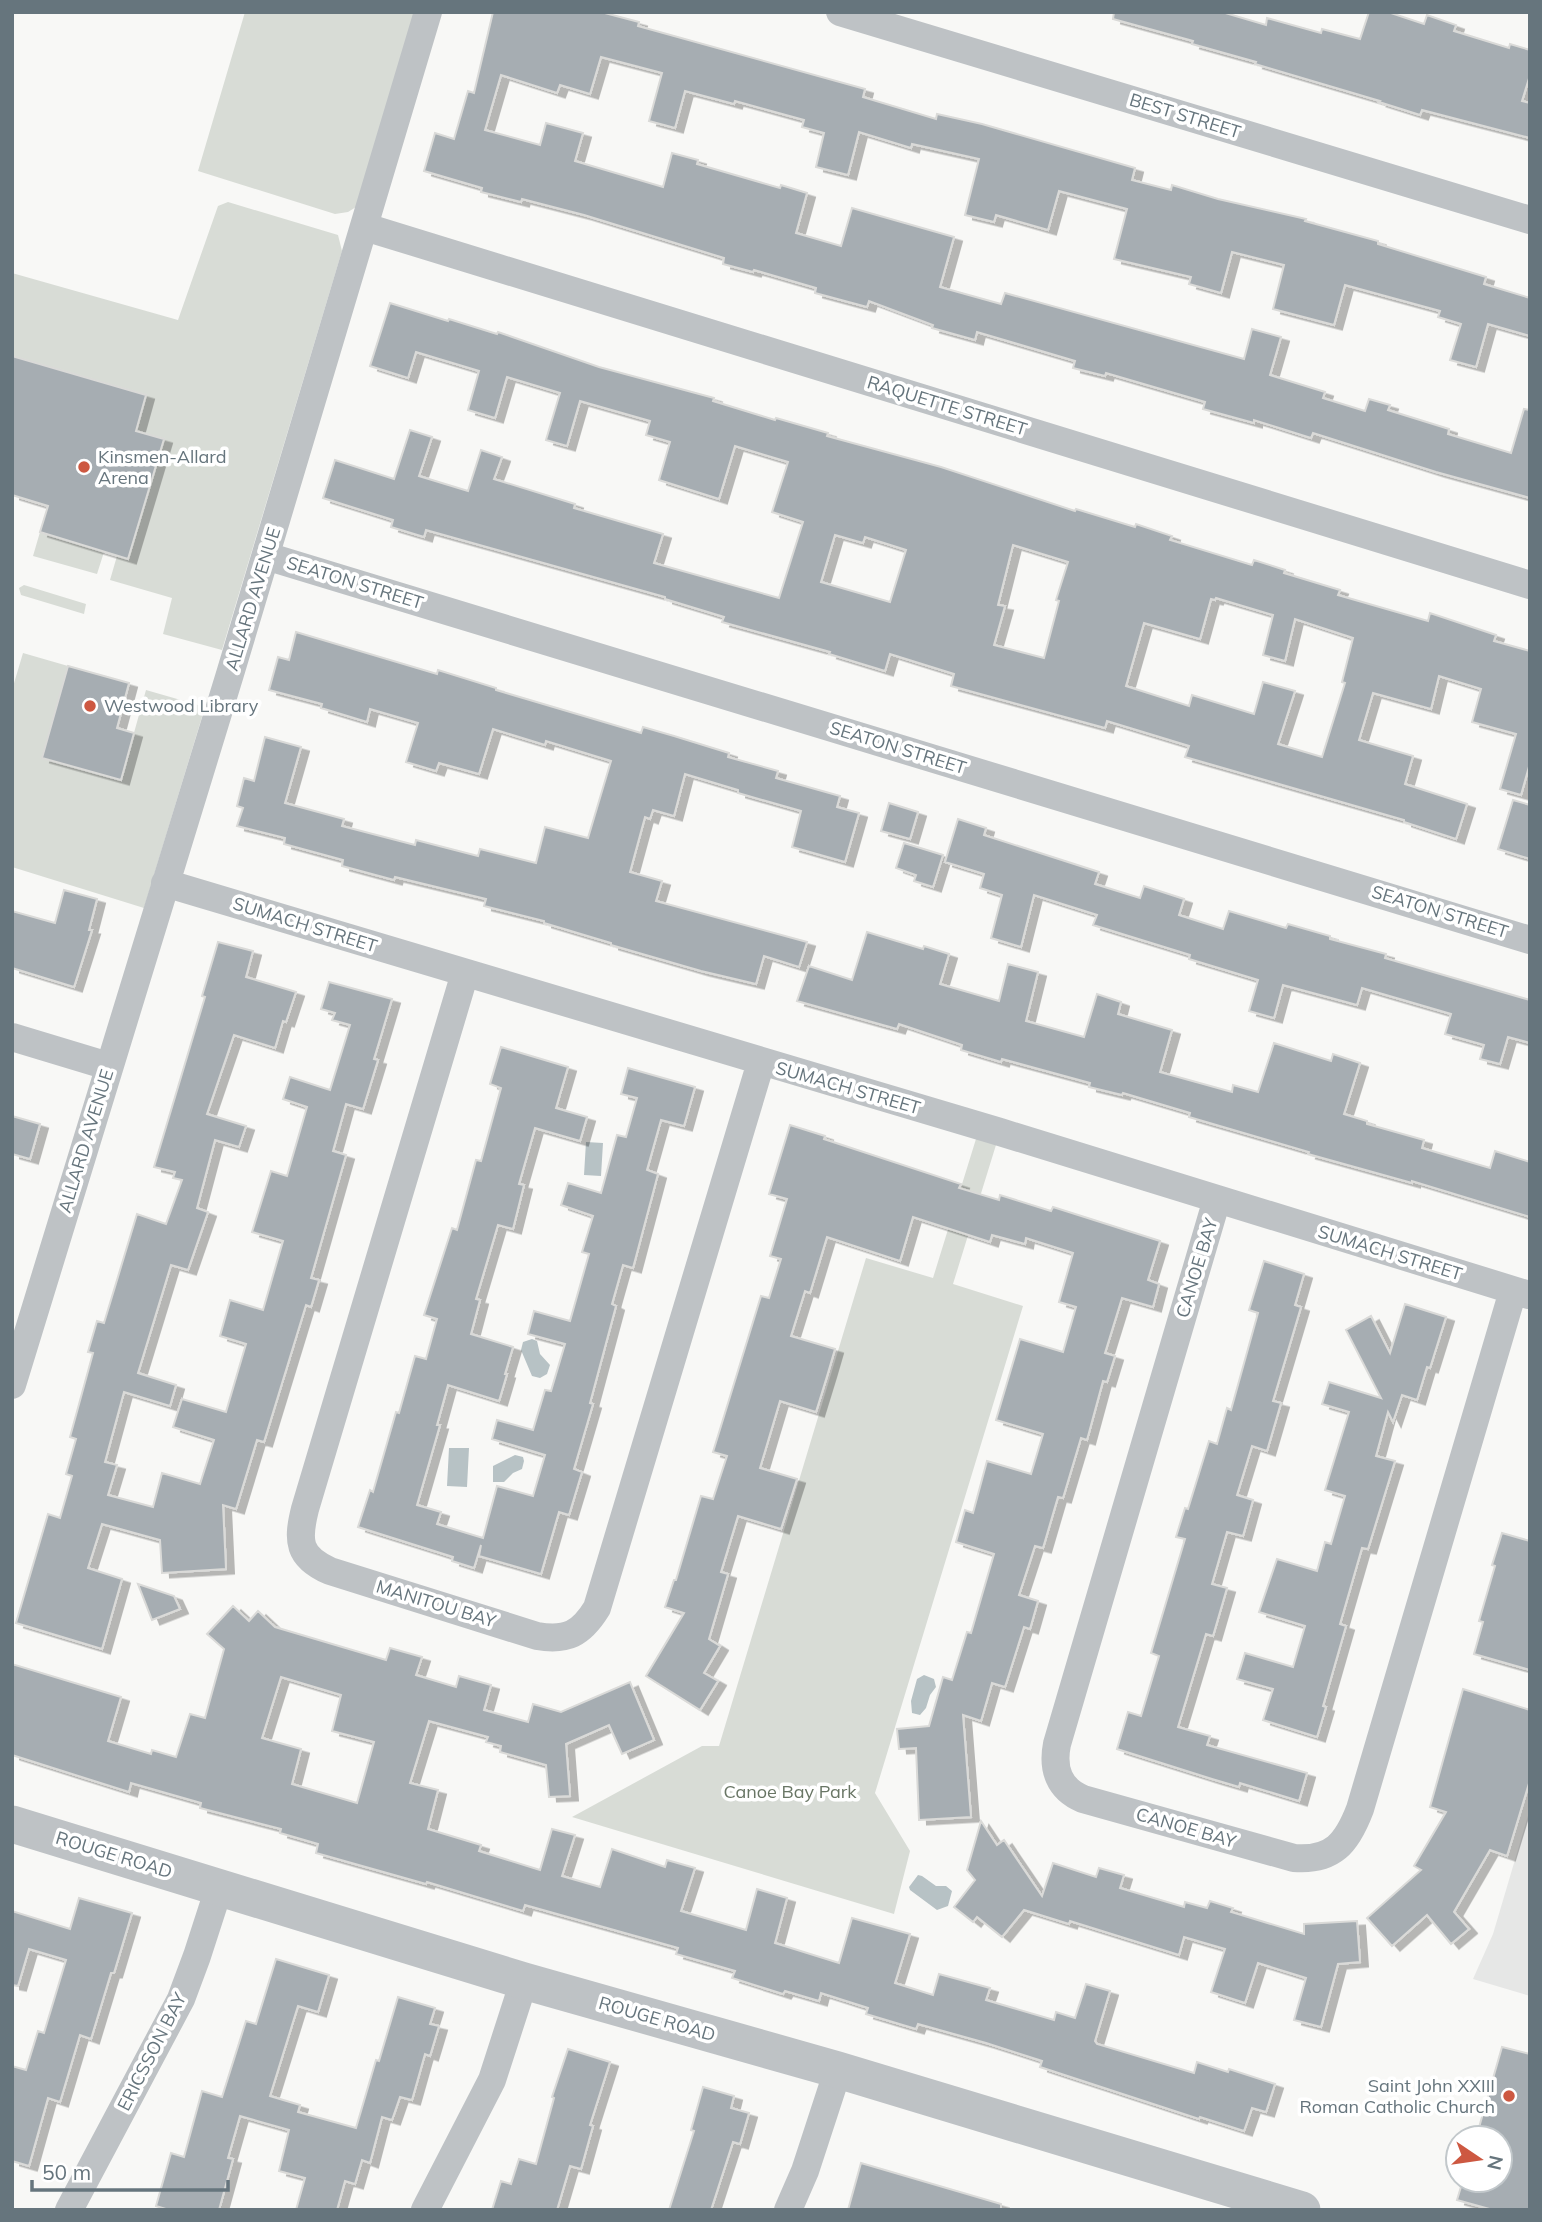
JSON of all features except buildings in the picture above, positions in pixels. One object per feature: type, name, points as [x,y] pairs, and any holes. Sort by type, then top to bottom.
[{"type":"street","name":"ALLARD AVENUE","points":[[13,1377],[266,556],[428,12]]},
{"type":"street","name":"BEST STREET","points":[[840,12],[1530,220]]},
{"type":"street","name":"RAQUETTE STREET","points":[[365,227],[1530,585]]},
{"type":"street","name":"SEATON STREET","points":[[266,556],[1530,940]]},
{"type":"street","name":"SUMACH STREET","points":[[165,883],[1000,1132],[1521,1293]]},
{"type":"street","name":"MANITOU BAY","points":[[465,973],[305,1509],[301,1545],[309,1560],[330,1572],[537,1636],[572,1635],[581,1630],[597,1608],[761,1062]]},
{"type":"street","points":[[12,1037],[108,1066]]},
{"type":"street","name":"CANOE BAY","points":[[1217,1199],[1056,1744],[1055,1763],[1059,1779],[1070,1794],[1083,1799],[1294,1858],[1326,1854],[1345,1840],[1360,1809],[1521,1293]]},
{"type":"street","name":"ROUGE ROAD","points":[[12,1824],[523,1981],[838,2070],[1302,2210]]},
{"type":"street","name":"ERICSSON BAY","points":[[69,2210],[181,1999],[219,1888]]},
{"type":"street","points":[[425,2210],[492,2080],[523,1981]]},
{"type":"street","points":[[788,2210],[805,2171],[838,2070]]},
{"type":"shaded area","points":[[586,1142],[603,1143],[601,1176],[584,1175]]},
{"type":"shaded area","points":[[532,1339],[537,1341],[540,1354],[550,1365],[547,1374],[540,1378],[532,1376],[521,1350],[523,1342]]},
{"type":"shaded area","points":[[449,1448],[469,1448],[467,1487],[447,1486]]},
{"type":"shaded area","points":[[515,1455],[523,1457],[522,1469],[504,1482],[493,1482],[493,1466]]},
{"type":"shaded area","points":[[924,1675],[934,1679],[936,1687],[920,1715],[912,1713],[911,1701],[917,1679]]},
{"type":"shaded area","points":[[1530,1809],[1530,1996],[1473,1979],[1493,1934]]},
{"type":"shaded area","points":[[918,1875],[936,1886],[946,1886],[952,1891],[948,1906],[937,1910],[910,1890],[909,1887]]},
{"type":"green space","points":[[245,12],[415,12],[356,207],[348,212],[335,214],[198,171]]},
{"type":"green space","points":[[228,202],[338,235],[342,251],[222,650],[163,634],[172,598],[110,580],[117,556],[128,559],[164,440],[136,431],[145,395],[12,356],[12,273],[178,320],[218,206]]},
{"type":"green space","points":[[40,532],[104,552],[97,574],[33,556]]},
{"type":"green space","points":[[24,585],[86,604],[84,614],[21,595],[19,588]]},
{"type":"green space","points":[[23,653],[68,666],[42,758],[121,779],[146,690],[205,707],[144,908],[12,867],[12,690]]},
{"type":"green space","name":"Canoe Bay Park","points":[[980,1126],[1000,1132],[953,1284],[1023,1306],[875,1793],[910,1851],[894,1914],[572,1817],[702,1746],[719,1746],[866,1258],[933,1278]]},
{"type":"place","name":"Kinsmen-Allard Arena","points":[[84,467]]},
{"type":"place","name":"Westwood Library","points":[[90,706]]},
{"type":"place","name":"Saint John XXIII Roman Catholic Church","points":[[1509,2096]]}]
